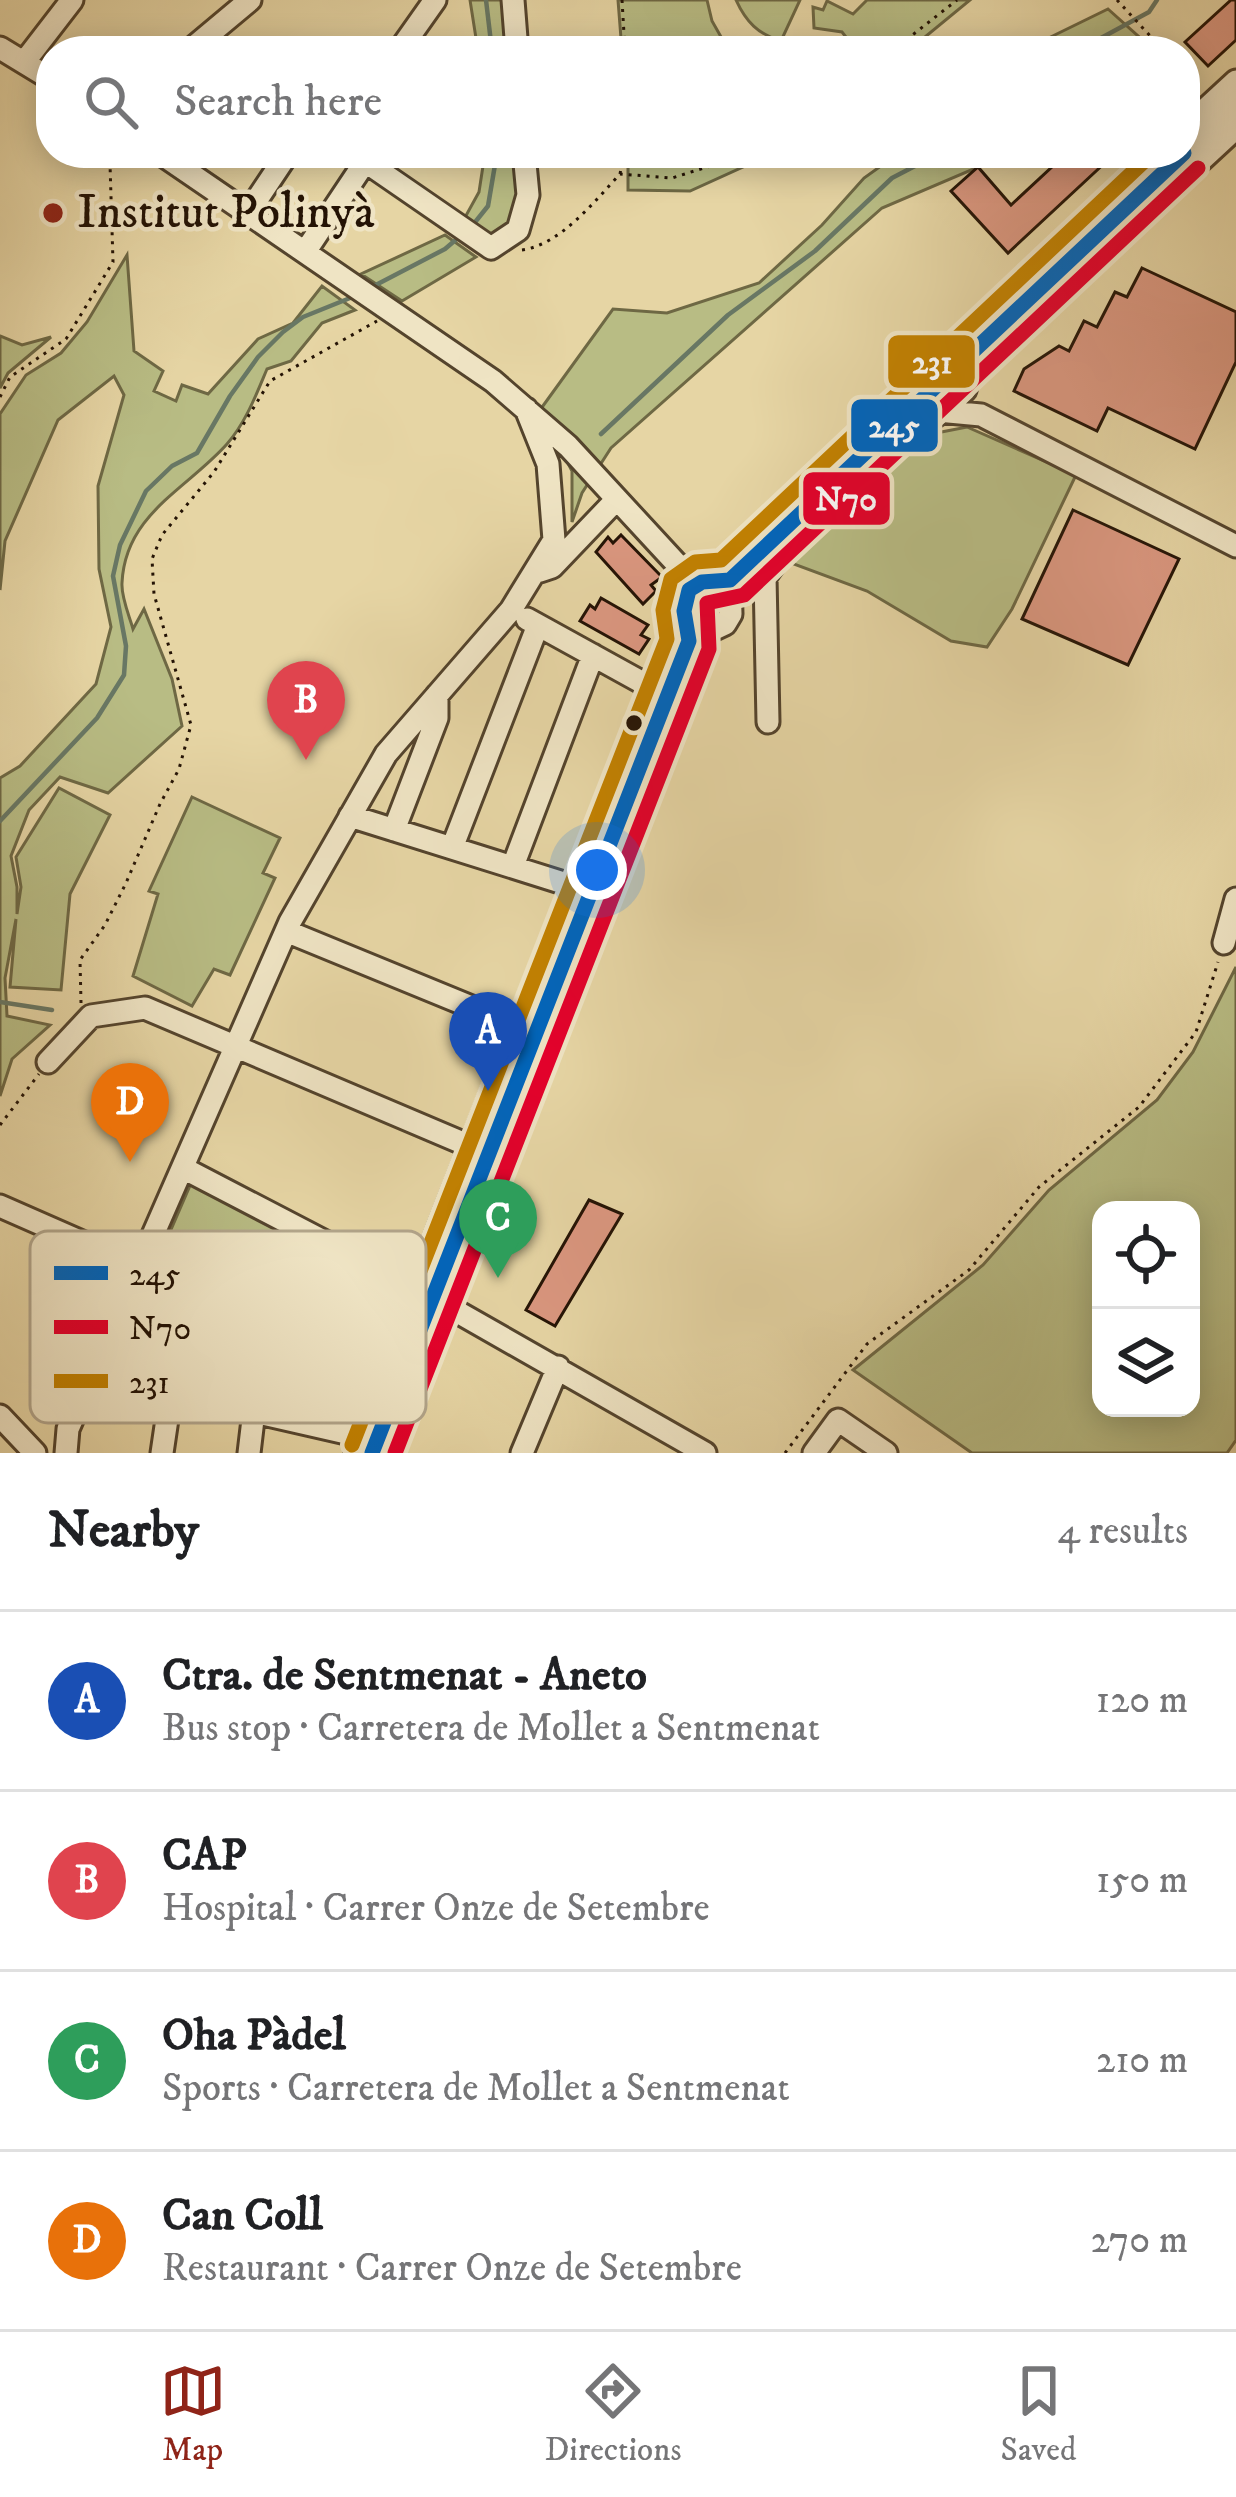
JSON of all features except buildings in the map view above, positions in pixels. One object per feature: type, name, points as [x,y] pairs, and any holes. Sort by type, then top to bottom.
[{"type":"street","points":[[44,36],[71,0]]},
{"type":"street","points":[[210,36],[250,0]]},
{"type":"street","points":[[410,36],[435,0]]},
{"type":"street","points":[[513,0],[516,36]]},
{"type":"street","points":[[25,62],[36,47]]},
{"type":"street","points":[[0,48],[36,69]]},
{"type":"street","points":[[1200,114],[1236,81]]},
{"type":"street","points":[[1200,137],[1236,104]]},
{"type":"street","points":[[1200,161],[1236,128]]},
{"type":"street","points":[[182,168],[467,362],[568,446],[616,500],[709,584],[731,614],[725,624],[694,631]]},
{"type":"street","points":[[248,213],[279,168]]},
{"type":"street","points":[[305,252],[353,168]]},
{"type":"street","points":[[375,168],[491,248],[518,230],[528,195],[525,168]]},
{"type":"street","points":[[996,331],[998,304],[1141,168]]},
{"type":"street","points":[[768,722],[765,577],[780,556],[916,428],[944,411],[959,381],[996,331],[1167,168]]},
{"type":"street","points":[[426,1311],[488,1154],[573,886],[694,631],[683,600],[709,584],[914,408],[969,375],[1193,168]]},
{"type":"street","points":[[959,381],[981,416]]},
{"type":"street","points":[[914,408],[981,416],[1236,546]]},
{"type":"street","points":[[155,1231],[286,931],[350,816],[386,754],[511,610],[554,540],[548,464],[526,410]]},
{"type":"street","points":[[534,573],[552,567],[616,500]]},
{"type":"street","points":[[511,610],[662,693]]},
{"type":"street","points":[[452,848],[538,625]]},
{"type":"street","points":[[513,866],[593,656]]},
{"type":"street","points":[[528,1030],[662,693]]},
{"type":"street","points":[[394,830],[437,718],[437,695]]},
{"type":"street","points":[[350,816],[573,886]]},
{"type":"street","points":[[1224,943],[1236,899]]},
{"type":"street","points":[[286,931],[528,1030],[547,1045],[531,1095],[488,1154],[480,1220]]},
{"type":"street","points":[[48,1062],[91,1016],[145,1008],[488,1154]]},
{"type":"street","points":[[183,1168],[305,1231]]},
{"type":"street","points":[[0,1206],[56,1231]]},
{"type":"street","points":[[426,1294],[706,1453]]},
{"type":"street","points":[[522,1453],[558,1367]]},
{"type":"street","points":[[0,1416],[35,1453]]},
{"type":"street","points":[[814,1453],[838,1420],[886,1453]]},
{"type":"street","points":[[66,1453],[71,1423]]},
{"type":"street","points":[[162,1453],[166,1423]]},
{"type":"street","points":[[249,1453],[253,1423]]},
{"type":"street","points":[[297,1423],[371,1444]]},
{"type":"path","points":[[622,0],[624,36]]},
{"type":"path","points":[[911,36],[956,0]]},
{"type":"path","points":[[1117,0],[1150,36]]},
{"type":"path","points":[[1200,89],[1213,102]]},
{"type":"path","points":[[0,398],[10,377],[66,339],[113,262],[110,168]]},
{"type":"path","points":[[491,248],[528,250],[540,244],[579,217],[621,168]]},
{"type":"path","points":[[620,174],[672,178],[704,168]]},
{"type":"path","points":[[81,1009],[80,960],[105,926],[126,884],[179,769],[190,725],[154,594],[152,560],[162,535],[214,472],[270,380],[383,317]]},
{"type":"path","points":[[784,1453],[866,1344],[969,1270],[1039,1187],[1139,1107],[1196,1032],[1224,943]]},
{"type":"path","points":[[0,1125],[48,1062]]},
{"type":"green space","points":[[470,0],[504,0],[508,36],[476,36]]},
{"type":"green space","points":[[618,0],[707,0],[720,36],[621,36]]},
{"type":"green space","points":[[736,0],[800,0],[783,36],[766,35],[744,15]]},
{"type":"green space","points":[[867,0],[970,0],[926,36],[845,36],[814,28],[813,7],[823,10],[827,1],[853,14]]},
{"type":"green space","points":[[1108,9],[1138,36],[1053,36]]},
{"type":"green space","points":[[483,168],[519,168],[518,198],[496,238],[463,221],[479,192]]},
{"type":"green space","points":[[628,168],[741,168],[690,191],[628,190]]},
{"type":"green space","points":[[878,168],[976,168],[882,208],[611,448],[582,493],[572,522],[572,471],[540,410],[613,309],[667,313],[759,283]]},
{"type":"green space","points":[[445,235],[476,257],[402,301],[361,274]]},
{"type":"green space","points":[[127,255],[134,351],[163,371],[154,391],[176,401],[182,385],[208,394],[258,339],[293,323],[322,286],[355,310],[322,323],[291,361],[267,369],[234,436],[161,504],[134,538],[122,583],[124,600],[133,629],[144,609],[172,679],[182,726],[108,793],[60,777],[29,810],[11,856],[17,914],[21,887],[16,857],[59,788],[110,815],[70,894],[61,990],[10,987],[16,919],[5,978],[7,1016],[50,1025],[12,1059],[0,1096],[0,778],[20,766],[96,684],[111,627],[99,569],[98,486],[124,395],[114,376],[58,420],[5,541],[0,590],[0,414],[26,375],[61,353],[87,322]]},
{"type":"green space","points":[[0,336],[22,345],[51,337],[8,373],[0,388]]},
{"type":"green space","points":[[967,427],[1076,475],[1012,609],[987,647],[951,641],[867,591],[791,563],[926,435]]},
{"type":"green space","points":[[192,797],[280,838],[263,873],[275,878],[230,975],[214,969],[192,1006],[133,976],[158,894],[149,891]]},
{"type":"green space","points":[[1236,967],[1236,1440],[1227,1453],[972,1453],[853,1370],[983,1265],[1049,1190],[1157,1100],[1193,1052]]},
{"type":"green space","points":[[192,1181],[290,1231],[170,1231]]},
{"type":"waterway","points":[[486,0],[490,36]]},
{"type":"waterway","points":[[1105,36],[1149,12],[1157,0]]},
{"type":"waterway","points":[[472,226],[488,206],[494,168]]},
{"type":"waterway","points":[[601,434],[728,315],[815,251],[892,178],[911,168]]},
{"type":"waterway","points":[[370,288],[459,237]]},
{"type":"waterway","points":[[0,821],[97,718],[124,675],[126,646],[113,576],[120,545],[146,491],[172,466],[197,453],[230,396],[283,332],[303,317],[355,296]]},
{"type":"waterway","points":[[0,1002],[52,1010]]},
{"type":"transit line","name":"231","points":[[426,1256],[667,639],[663,610],[671,579],[695,562],[721,560],[1137,168]]},
{"type":"transit line","name":"245","points":[[426,1315],[689,641],[684,611],[689,590],[702,582],[730,580],[1168,168]]},
{"type":"transit line","name":"N70","points":[[426,1374],[709,649],[707,603],[744,595],[1198,168]]},
{"type":"transit line","name":"231","points":[[352,1445],[361,1423]]},
{"type":"transit line","name":"245","points":[[372,1453],[384,1423]]},
{"type":"transit line","name":"N70","points":[[395,1453],[407,1423]]},
{"type":"place","name":"Institut Polinyà","points":[[53,213]]},
{"type":"place","name":"CAP","points":[[306,760]]},
{"type":"place","name":"Ctra. de Sentmenat - Aneto","points":[[488,1091]]},
{"type":"place","name":"Can Coll","points":[[130,1162]]},
{"type":"place","name":"Oha Pàdel","points":[[498,1278]]}]
